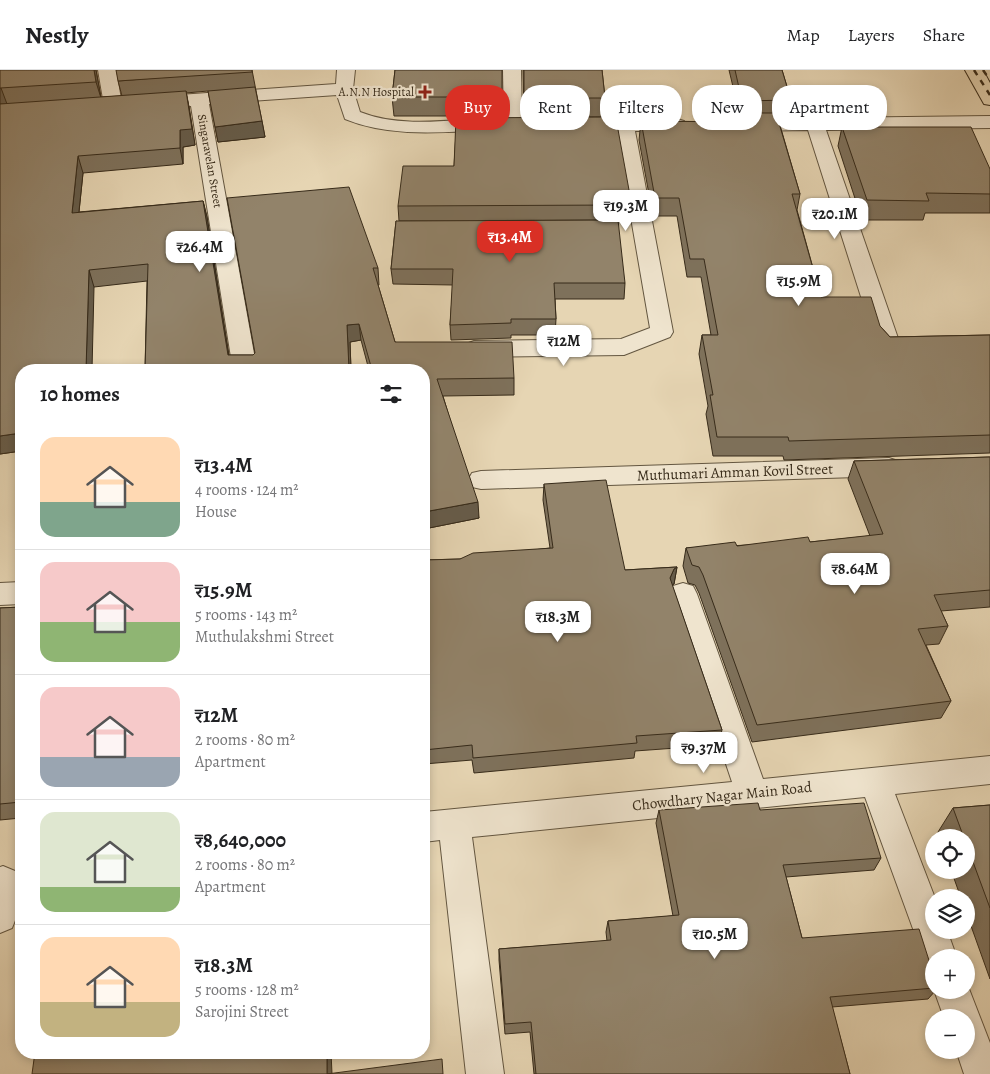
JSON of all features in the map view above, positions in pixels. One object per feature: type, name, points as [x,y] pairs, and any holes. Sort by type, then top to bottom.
[{"type":"main road","points":[[974,70],[990,100]]},
{"type":"street","points":[[107,70],[113,105]]},
{"type":"street","points":[[346,70],[344,89],[352,115],[363,121],[389,126],[523,124],[512,70]]},
{"type":"street","points":[[94,107],[199,100],[282,85],[344,89]]},
{"type":"street","name":"Singaravelan Street","points":[[199,100],[244,364]]},
{"type":"street","points":[[887,123],[990,122]]},
{"type":"street","points":[[455,349],[624,347],[662,332],[634,228],[625,130]]},
{"type":"street","points":[[817,130],[888,344]]},
{"type":"street","name":"Muthumari Amman Kovil Street","points":[[481,480],[910,466]]},
{"type":"street","points":[[0,594],[15,593]]},
{"type":"street","points":[[683,594],[752,793]]},
{"type":"street","name":"Chowdhary Nagar Main Road","points":[[439,825],[990,770]]},
{"type":"street","points":[[875,782],[937,949]]},
{"type":"street","points":[[439,825],[485,1074]]},
{"type":"street","points":[[0,916],[8,881]]},
{"type":"street","points":[[975,1052],[983,1074]]},
{"type":"building","points":[[0,70],[94,70],[96,82],[0,88]]},
{"type":"building","points":[[116,70],[252,70],[252,72],[118,81]]},
{"type":"building","points":[[395,70],[502,70],[502,85],[445,85],[445,97],[392,97]]},
{"type":"building","points":[[524,70],[602,70],[604,85],[600,85],[600,98],[590,98],[590,85],[524,85]]},
{"type":"building","points":[[735,70],[782,70],[786,85],[772,85],[772,100],[762,101],[762,85],[738,85]]},
{"type":"building","points":[[255,87],[262,121],[215,127],[208,91]]},
{"type":"building","points":[[186,91],[192,129],[180,130],[180,148],[78,156],[72,213],[203,201],[228,355],[253,355],[255,353],[227,198],[349,187],[378,268],[373,268],[395,342],[512,342],[514,378],[437,379],[478,502],[430,511],[430,364],[370,364],[359,324],[347,325],[349,364],[145,364],[148,264],[89,270],[86,364],[15,364],[15,434],[0,436],[0,104]]},
{"type":"building","points":[[762,113],[772,113],[772,130],[781,130],[800,194],[792,194],[821,297],[871,297],[880,326],[890,337],[990,335],[990,435],[789,441],[788,437],[717,437],[710,395],[713,395],[702,335],[718,335],[704,259],[690,259],[679,198],[655,198],[643,130],[682,130],[682,121],[692,121],[692,130],[762,130]]},
{"type":"building","points":[[590,117],[600,117],[600,130],[618,130],[631,201],[616,201],[617,205],[398,206],[403,166],[454,166],[456,130],[510,130],[510,118],[520,118],[520,130],[590,130]]},
{"type":"building","points":[[887,127],[971,127],[990,169],[990,194],[926,193],[929,201],[867,200],[843,130],[887,130]]},
{"type":"building","points":[[618,220],[625,283],[554,283],[556,319],[511,319],[511,323],[450,325],[453,269],[391,269],[396,221]]},
{"type":"building","points":[[990,457],[990,590],[934,595],[948,626],[918,629],[951,701],[757,725],[703,575],[699,567],[692,565],[686,548],[735,542],[737,546],[808,537],[810,542],[883,534],[854,461]]},
{"type":"building","points":[[606,480],[625,570],[677,567],[670,578],[722,730],[636,736],[637,743],[473,758],[472,745],[430,749],[430,560],[460,559],[473,553],[553,548],[544,484]]},
{"type":"building","points":[[15,607],[15,803],[0,804],[0,608]]},
{"type":"building","points":[[758,803],[760,810],[864,803],[881,858],[783,865],[802,938],[919,929],[925,949],[925,989],[830,997],[850,1074],[536,1074],[531,1022],[505,1024],[499,949],[611,940],[608,921],[679,915],[659,810]]},
{"type":"building","points":[[990,805],[990,908],[975,867],[975,829],[961,829],[953,808]]},
{"type":"building","points":[[34,1059],[327,1059],[327,1074],[32,1074]]},
{"type":"building","points":[[442,1059],[443,1074],[327,1074]]},
{"type":"railway","points":[[974,70],[990,95]]},
{"type":"railway","points":[[983,70],[990,80]]},
{"type":"place","name":"A.N.N Hospital","points":[[425,92]]}]
